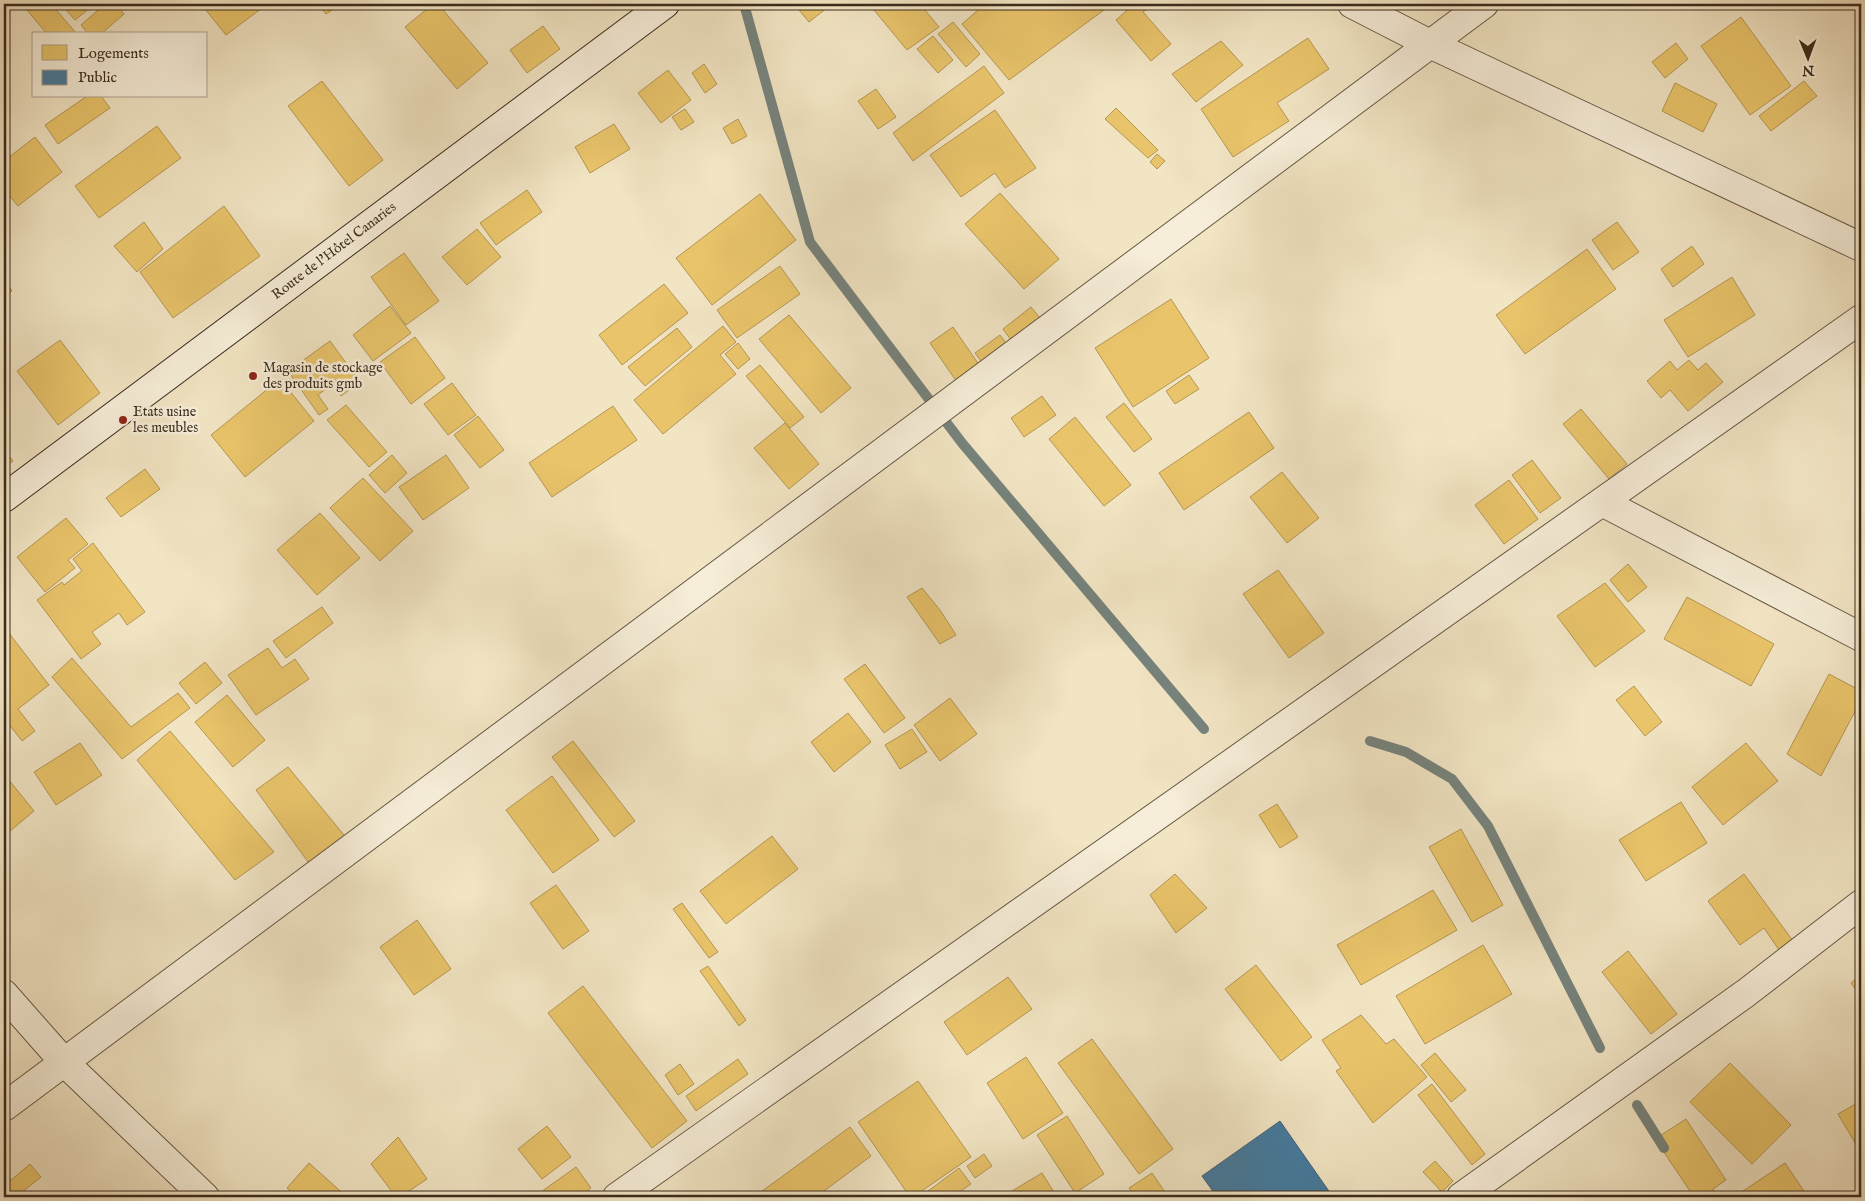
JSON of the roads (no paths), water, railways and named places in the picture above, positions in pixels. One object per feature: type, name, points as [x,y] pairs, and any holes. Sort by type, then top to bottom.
[{"type":"street","name":"Route de l'Hôtel Canaries","points":[[4,498],[665,4]]},
{"type":"street","points":[[1352,4],[1430,44],[1861,247]]},
{"type":"street","points":[[4,1107],[1484,4]]},
{"type":"street","points":[[617,1197],[1861,319]]},
{"type":"street","points":[[1602,502],[1861,637]]},
{"type":"street","points":[[1461,1197],[1746,993],[1861,904]]},
{"type":"street","points":[[4,994],[64,1062],[205,1197]]},
{"type":"waterway","points":[[744,4],[810,242],[962,443],[1204,729]]},
{"type":"waterway","points":[[1370,741],[1406,752],[1452,779],[1488,826],[1600,1048]]},
{"type":"waterway","points":[[1637,1105],[1664,1148]]},
{"type":"place","name":"Magasin de stockage des produits gmb","points":[[253,376]]},
{"type":"place","name":"Etats usine les meubles","points":[[123,420]]}]
